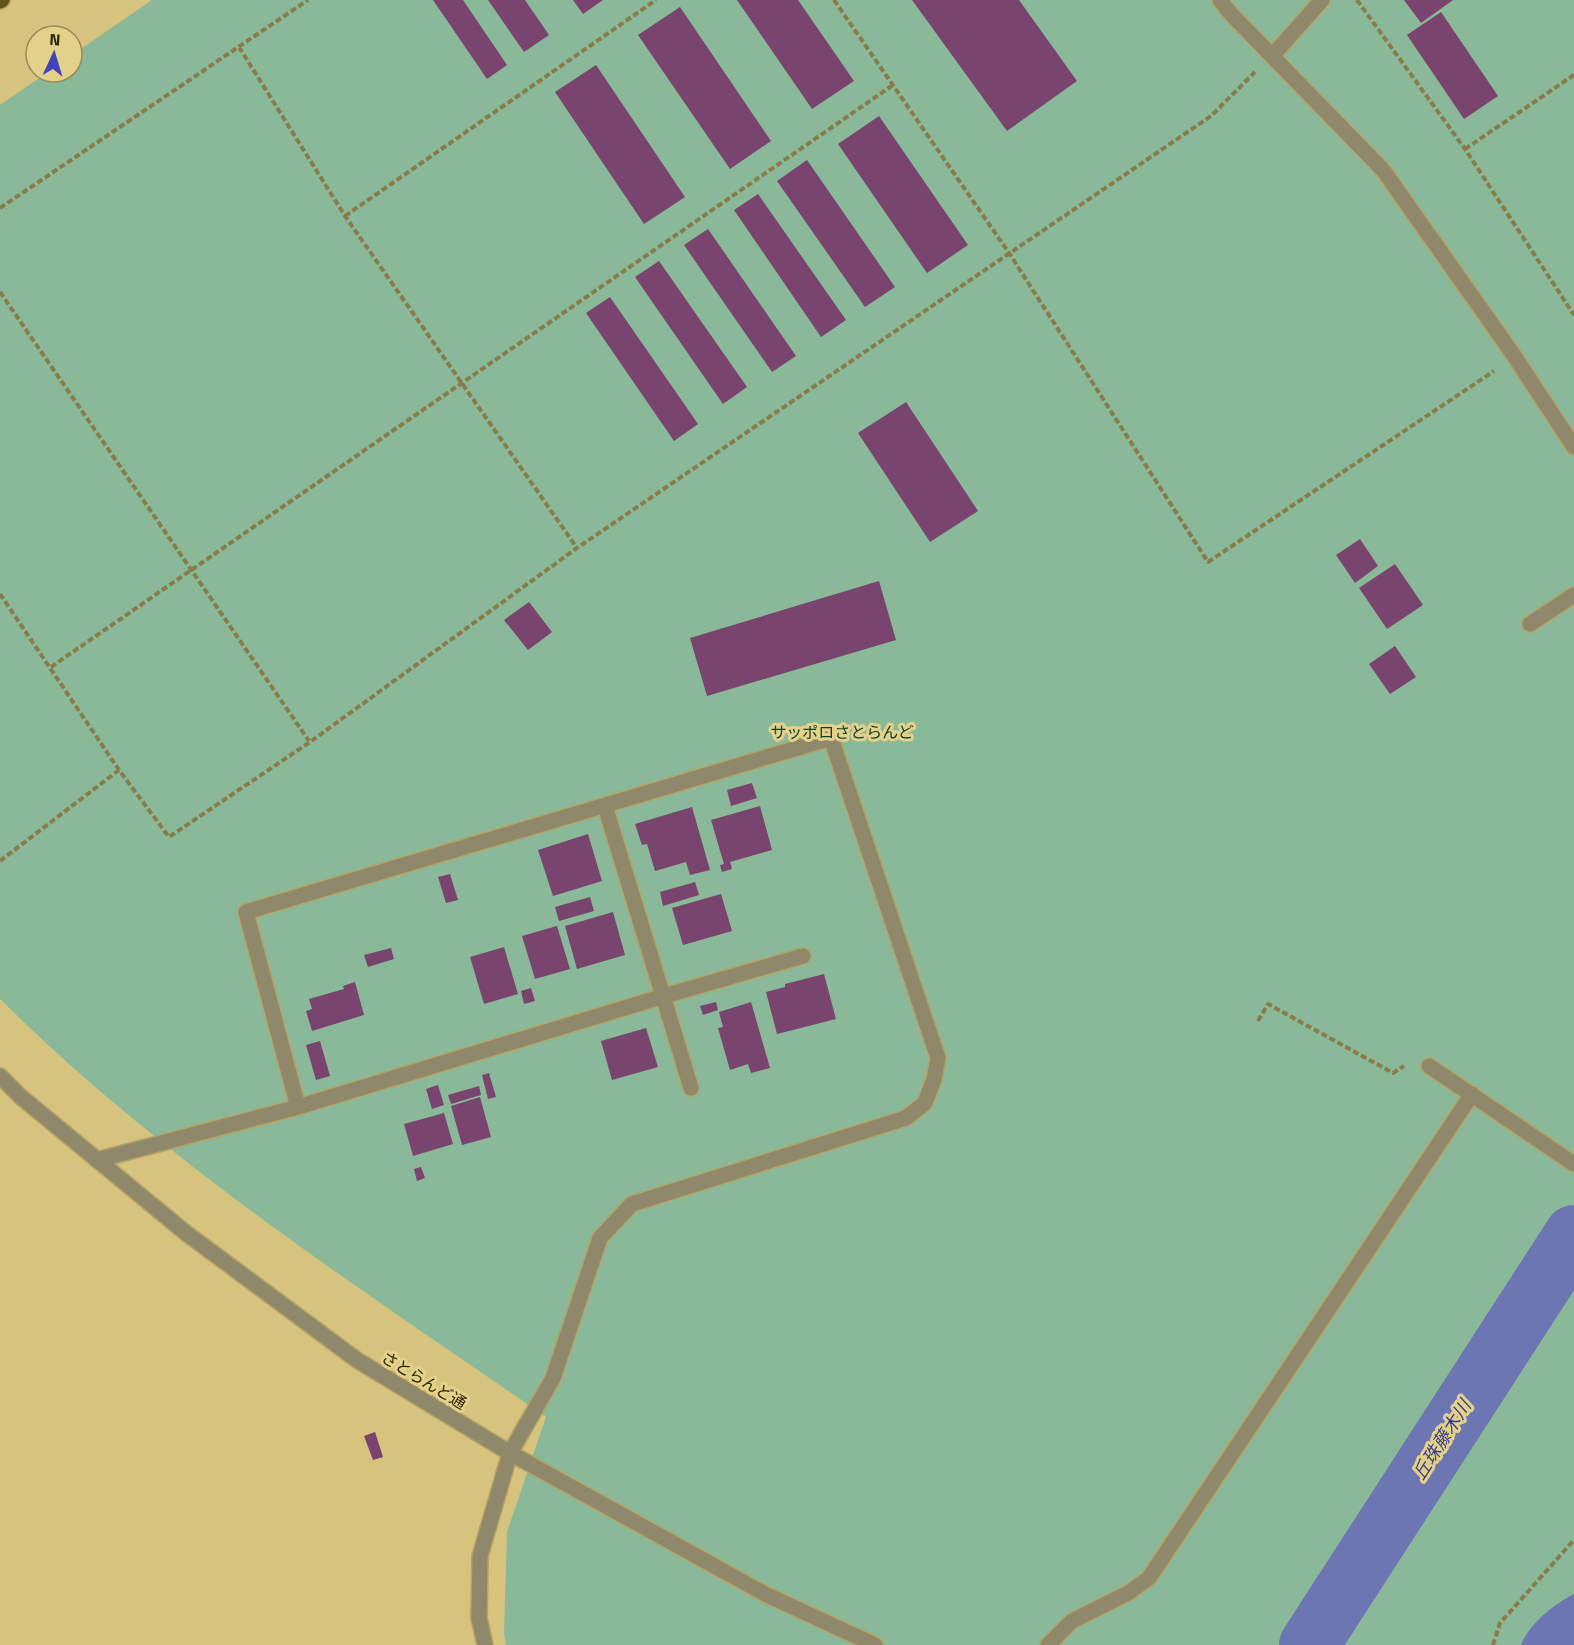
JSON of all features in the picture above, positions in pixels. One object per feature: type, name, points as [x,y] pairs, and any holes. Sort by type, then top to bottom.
[{"type":"street","points":[[1220,0],[1383,170],[1515,357],[1574,447]]},
{"type":"street","points":[[1273,55],[1322,0]]},
{"type":"street","points":[[1530,624],[1574,595]]},
{"type":"street","points":[[298,1107],[246,912],[831,738],[938,1058],[934,1079],[925,1103],[906,1118],[632,1204],[600,1238],[553,1378],[510,1453],[480,1556],[479,1618],[484,1645]]},
{"type":"street","points":[[605,806],[691,1088]]},
{"type":"street","points":[[97,1160],[298,1107],[803,956]]},
{"type":"street","points":[[1429,1066],[1574,1164]]},
{"type":"street","name":"さとらんど通","points":[[0,1076],[21,1097],[186,1233],[357,1360],[510,1453],[765,1594],[875,1645]]},
{"type":"street","points":[[1048,1645],[1072,1621],[1128,1593],[1149,1578],[1472,1095]]},
{"type":"path","points":[[0,208],[308,0]]},
{"type":"path","points":[[345,216],[656,0]]},
{"type":"path","points":[[834,0],[1009,253],[1208,562],[1515,357]]},
{"type":"path","points":[[1357,0],[1465,149],[1574,315]]},
{"type":"path","points":[[239,47],[345,216],[578,548]]},
{"type":"path","points":[[0,594],[119,770],[169,837],[310,742],[578,548],[1211,116],[1273,55]]},
{"type":"path","points":[[1465,149],[1574,75]]},
{"type":"path","points":[[51,667],[893,86]]},
{"type":"path","points":[[0,292],[310,742]]},
{"type":"path","points":[[0,861],[119,770]]},
{"type":"path","points":[[1258,1021],[1268,1004],[1394,1073],[1415,1060],[1429,1066]]},
{"type":"path","points":[[1493,1645],[1500,1623],[1574,1540]]},
{"type":"green space","name":"サッポロさとらんど","points":[[152,0],[1574,0],[1574,1645],[506,1645],[504,1634],[507,1532],[546,1417],[334,1270],[195,1168],[63,1058],[0,999],[0,105],[31,84],[84,84],[84,47]]},
{"type":"water","points":[[1574,1594],[1574,1645],[1521,1645],[1543,1615]]},
{"type":"building","points":[[433,0],[463,0],[507,65],[487,79]]},
{"type":"building","points":[[488,0],[525,0],[549,35],[524,52]]},
{"type":"building","points":[[573,0],[603,0],[583,14]]},
{"type":"building","points":[[737,0],[798,0],[854,81],[812,109]]},
{"type":"building","points":[[912,0],[1019,0],[1077,81],[1007,131]]},
{"type":"building","points":[[1404,0],[1453,0],[1421,23]]},
{"type":"building","points":[[680,7],[771,141],[730,169],[638,35]]},
{"type":"building","points":[[1441,12],[1498,96],[1464,119],[1407,35]]},
{"type":"building","points":[[596,65],[685,197],[644,224],[555,92]]},
{"type":"building","points":[[879,116],[968,245],[927,273],[838,144]]},
{"type":"building","points":[[807,160],[895,287],[865,307],[777,181]]},
{"type":"building","points":[[758,194],[846,320],[821,337],[734,210]]},
{"type":"building","points":[[708,229],[796,356],[772,372],[684,245]]},
{"type":"building","points":[[659,261],[747,387],[723,404],[635,277]]},
{"type":"building","points":[[610,297],[698,424],[674,441],[586,313]]},
{"type":"building","points":[[906,402],[978,511],[930,542],[858,433]]},
{"type":"building","points":[[1360,539],[1378,566],[1355,583],[1336,555]]},
{"type":"building","points":[[1395,564],[1423,605],[1387,629],[1359,588]]},
{"type":"building","points":[[879,581],[896,640],[707,696],[690,638]]},
{"type":"building","points":[[529,602],[552,632],[528,650],[504,620]]},
{"type":"building","points":[[1395,646],[1416,677],[1390,694],[1369,664]]},
{"type":"building","points":[[752,783],[757,798],[731,806],[727,790]]},
{"type":"building","points":[[760,806],[772,850],[730,862],[732,869],[722,872],[720,865],[724,864],[711,820]]},
{"type":"building","points":[[692,807],[710,870],[690,875],[686,862],[655,871],[647,844],[642,845],[635,824]]},
{"type":"building","points":[[588,834],[602,881],[553,896],[538,850]]},
{"type":"building","points":[[450,874],[458,900],[446,903],[438,877]]},
{"type":"building","points":[[695,882],[699,895],[663,906],[660,892]]},
{"type":"building","points":[[721,894],[732,931],[683,945],[672,908]]},
{"type":"building","points":[[590,897],[594,911],[559,921],[555,907]]},
{"type":"building","points":[[613,912],[625,955],[577,969],[565,926]]},
{"type":"building","points":[[557,926],[570,969],[535,979],[522,936]]},
{"type":"building","points":[[504,947],[518,994],[484,1004],[470,957]]},
{"type":"building","points":[[391,948],[394,959],[368,967],[364,955]]},
{"type":"building","points":[[824,974],[836,1019],[777,1034],[766,992],[785,987],[785,984]]},
{"type":"building","points":[[355,982],[364,1015],[312,1031],[306,1011],[312,1009],[309,999],[344,989],[343,986]]},
{"type":"building","points":[[531,988],[535,1001],[524,1004],[521,991]]},
{"type":"building","points":[[716,1002],[718,1010],[703,1015],[700,1006]]},
{"type":"building","points":[[751,1002],[770,1068],[751,1073],[748,1064],[730,1070],[718,1028],[723,1027],[719,1012]]},
{"type":"building","points":[[646,1028],[658,1067],[612,1080],[601,1041]]},
{"type":"building","points":[[320,1041],[330,1076],[316,1080],[306,1045]]},
{"type":"building","points":[[489,1073],[496,1097],[488,1099],[482,1075]]},
{"type":"building","points":[[438,1085],[444,1105],[432,1109],[426,1089]]},
{"type":"building","points":[[479,1086],[481,1095],[451,1104],[448,1095]]},
{"type":"building","points":[[480,1097],[491,1137],[462,1145],[451,1106]]},
{"type":"building","points":[[444,1113],[453,1144],[413,1156],[404,1124]]},
{"type":"building","points":[[421,1167],[425,1178],[417,1181],[414,1169]]},
{"type":"building","points":[[375,1432],[383,1457],[373,1460],[364,1436]]},
{"type":"waterway","name":"丘珠藤木川","points":[[1309,1645],[1574,1235]]}]
